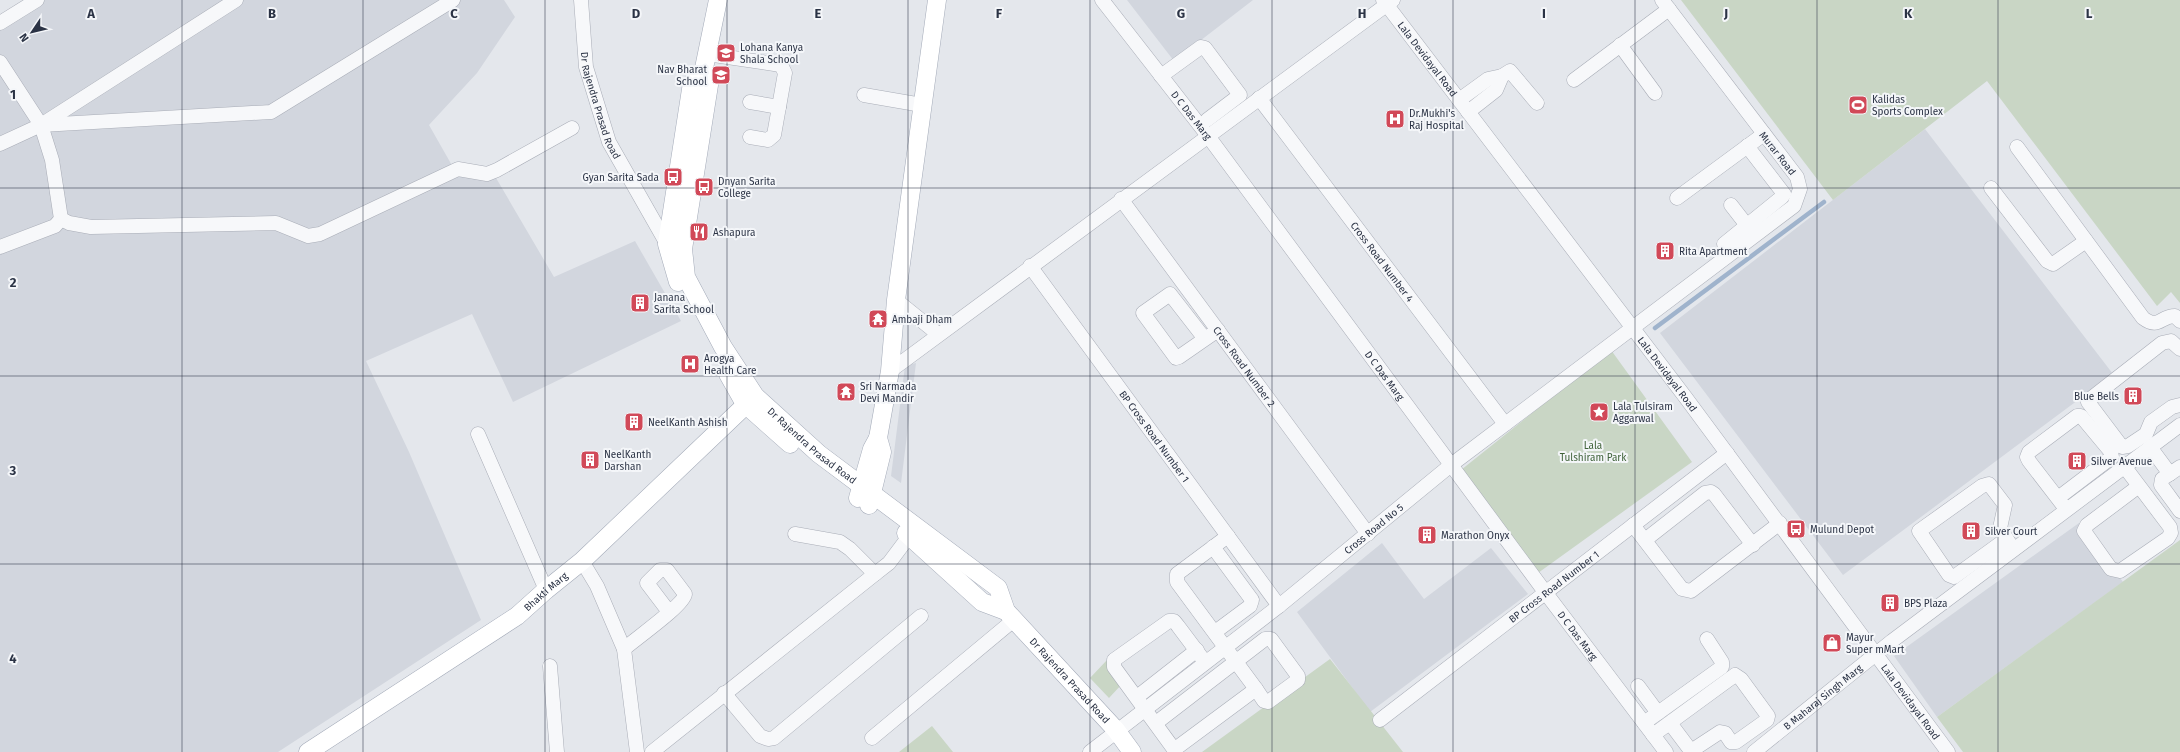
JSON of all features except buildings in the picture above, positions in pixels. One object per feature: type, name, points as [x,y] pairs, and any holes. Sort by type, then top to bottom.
[{"type":"main road","points":[[675,246],[709,85],[703,73],[718,0]]},
{"type":"main road","points":[[865,492],[872,449],[878,438],[890,371],[896,300],[937,0]]},
{"type":"main road","name":"Dr Rajendra Prasad Road","points":[[675,246],[686,277],[694,307],[723,347],[750,400],[865,492],[998,588],[1011,615],[1116,730],[1132,752]]},
{"type":"main road","name":"Bhakti Marg","points":[[308,752],[517,616],[582,561],[750,400]]},
{"type":"main road","name":"Dr Rajendra Prasad Road","points":[[865,492],[982,602],[1011,615]]},
{"type":"street","points":[[0,23],[37,0]]},
{"type":"street","points":[[0,144],[41,125],[236,0]]},
{"type":"street","points":[[41,125],[271,112],[453,0]]},
{"type":"street","name":"Dr Rajendra Prasad Road","points":[[581,0],[586,66],[610,142],[675,246]]},
{"type":"street","name":"D C Das Marg","points":[[1102,0],[1188,102],[1544,592],[1666,752]]},
{"type":"street","points":[[1207,120],[1260,98],[1388,2]]},
{"type":"street","name":"Lala Devidayal Road","points":[[1388,2],[1468,112],[1780,523],[1948,752]]},
{"type":"street","points":[[1574,80],[1620,45],[1665,4]]},
{"type":"street","name":"Murar Road","points":[[1632,328],[1751,230],[1794,206],[1800,189],[1797,177],[1665,4]]},
{"type":"street","points":[[1620,45],[1655,93]]},
{"type":"street","points":[[890,371],[1121,199],[1212,134],[1233,110],[1239,97],[1240,92],[1203,47],[1165,73]]},
{"type":"street","points":[[708,54],[781,65],[785,73],[774,135],[772,138],[750,137]]},
{"type":"street","points":[[0,62],[41,125],[52,160],[61,218],[55,226],[0,247]]},
{"type":"street","points":[[1459,100],[1488,79],[1502,76],[1513,71],[1537,103]]},
{"type":"street","points":[[1468,112],[1496,90],[1502,76]]},
{"type":"street","points":[[864,95],[922,105]]},
{"type":"street","name":"Cross Road Number 4","points":[[1260,98],[1505,424]]},
{"type":"street","points":[[750,102],[779,107]]},
{"type":"street","points":[[1188,102],[1207,120],[1212,134]]},
{"type":"street","points":[[61,218],[69,223],[91,227],[276,223],[308,236],[320,234],[458,169],[487,174],[497,170],[572,128]]},
{"type":"street","points":[[1677,198],[1764,134]]},
{"type":"street","points":[[1724,244],[1751,230],[1782,198],[1784,194],[1747,146]]},
{"type":"street","points":[[2016,147],[2144,318],[2150,323],[2157,323],[2170,316],[2175,316],[2180,322]]},
{"type":"street","points":[[1990,188],[2047,261],[2053,264],[2057,262],[2086,241]]},
{"type":"street","name":"Cross Road Number 2","points":[[1121,199],[1368,534]]},
{"type":"street","points":[[1732,204],[1751,230]]},
{"type":"street","name":"BP Cross Road Number 1","points":[[1030,266],[1279,606]]},
{"type":"street","points":[[1205,339],[1170,294],[1143,313],[1176,358],[1205,339],[1218,330]]},
{"type":"street","points":[[896,300],[938,334]]},
{"type":"street","name":"Cross Road No 5","points":[[1090,752],[1116,730],[1141,703],[1201,656],[1225,647],[1279,606],[1451,465],[1632,328]]},
{"type":"street","points":[[2180,349],[2171,341],[2162,343],[2088,402],[2122,447],[2128,446],[2146,434],[2151,422],[2172,407],[2180,405]]},
{"type":"street","points":[[2162,415],[2177,428]]},
{"type":"street","points":[[2077,416],[2081,416],[2111,452],[2112,457],[2062,504],[2027,457],[2029,452],[2077,416]]},
{"type":"street","name":"B Maharaj Singh Marg","points":[[1754,752],[1876,654],[1974,571],[2062,504],[2124,466],[2177,428]]},
{"type":"street","points":[[478,434],[546,590]]},
{"type":"street","points":[[2150,447],[2175,470],[2162,479],[2161,485],[2180,511]]},
{"type":"street","name":"BP Cross Road Number 1","points":[[1380,720],[1544,592],[1727,453]]},
{"type":"street","points":[[2124,466],[2170,527],[2171,533],[2168,538],[2120,571],[2115,572],[2111,569],[2084,531],[2087,525],[2139,486]]},
{"type":"street","points":[[1974,571],[1951,576],[1919,531],[1982,486],[1989,484],[2005,506],[2000,522],[2000,528],[2009,545]]},
{"type":"street","points":[[1645,540],[1705,494],[1711,492],[1753,544]]},
{"type":"street","points":[[1633,525],[1682,589],[1686,592],[1691,591],[1780,523]]},
{"type":"street","points":[[795,534],[840,542],[850,549],[875,574]]},
{"type":"street","points":[[652,752],[724,693],[889,563],[910,535]]},
{"type":"street","points":[[1156,723],[1236,661],[1268,638],[1298,676],[1296,682],[1268,702],[1264,701],[1236,661],[1225,647],[1215,632],[1177,582],[1177,574],[1228,536]]},
{"type":"street","points":[[1213,547],[1252,600],[1250,606],[1215,632]]},
{"type":"street","points":[[582,561],[597,586],[624,649],[637,752]]},
{"type":"street","points":[[624,649],[669,612]]},
{"type":"street","points":[[872,738],[1011,615]]},
{"type":"street","points":[[724,693],[760,736],[768,739],[774,738],[921,616]]},
{"type":"street","points":[[1201,656],[1174,621],[1169,621],[1114,660],[1114,667],[1173,748],[1177,749],[1256,690]]},
{"type":"street","points":[[1644,723],[1722,667],[1722,662],[1706,640]]},
{"type":"street","points":[[550,666],[557,752]]},
{"type":"street","points":[[1653,735],[1735,676],[1741,679],[1768,716],[1767,720],[1736,742],[1731,742],[1725,733],[1720,732],[1691,752],[1670,723]]},
{"type":"street","points":[[1638,686],[1658,713]]},
{"type":"shaded area","points":[[45,0],[504,0],[515,17],[477,73],[429,125],[458,176],[489,166],[554,277],[635,241],[681,321],[513,402],[472,314],[366,361],[409,452],[481,620],[278,752],[0,752],[0,28]]},
{"type":"shaded area","points":[[1127,0],[1253,0],[1174,61]]},
{"type":"shaded area","points":[[1925,129],[2113,374],[1843,575],[1660,333]]},
{"type":"shaded area","points":[[916,363],[901,483],[891,476],[905,366]]},
{"type":"shaded area","points":[[2079,523],[2123,582],[1937,717],[1894,656]]},
{"type":"shaded area","points":[[1382,543],[1424,599],[1491,548],[1528,594],[1370,712],[1297,612]]},
{"type":"green space","points":[[1681,0],[2180,0],[2180,303],[2171,292],[2157,306],[1987,81],[1833,200]]},
{"type":"green space","name":"Lala Tulshiram Park","points":[[1611,350],[1692,462],[1538,573],[1461,470]]},
{"type":"green space","points":[[2180,540],[2180,752],[1963,752],[1937,717]]},
{"type":"green space","points":[[1330,659],[1403,752],[1202,752]]},
{"type":"green space","points":[[1107,660],[1122,684],[1109,698],[1090,678]]},
{"type":"green space","points":[[932,726],[953,752],[899,752]]},
{"type":"waterway","points":[[1655,328],[1824,202]]},
{"type":"place","name":"Lohana Kanya Shala School","points":[[726,53]]},
{"type":"place","name":"Nav Bharat School","points":[[721,75]]},
{"type":"place","name":"Kalidas Sports Complex","points":[[1858,105]]},
{"type":"place","name":"Dr.Mukhi's Raj Hospital","points":[[1395,119]]},
{"type":"place","name":"Gyan Sarita Sada","points":[[673,177]]},
{"type":"place","name":"Dnyan Sarita College","points":[[704,187]]},
{"type":"place","name":"Ashapura","points":[[699,232]]},
{"type":"place","name":"Rita Apartment","points":[[1665,251]]},
{"type":"place","name":"Janana Sarita School","points":[[640,303]]},
{"type":"place","name":"Ambaji Dham","points":[[878,319]]},
{"type":"place","name":"Arogya Health Care","points":[[690,364]]},
{"type":"place","name":"Sri Narmada Devi Mandir","points":[[846,392]]},
{"type":"place","name":"Blue Bells","points":[[2133,396]]},
{"type":"place","name":"Lala Tulsiram Aggarwal","points":[[1599,412]]},
{"type":"place","name":"NeelKanth Ashish","points":[[634,422]]},
{"type":"place","name":"NeelKanth Darshan","points":[[590,460]]},
{"type":"place","name":"Silver Avenue","points":[[2077,461]]},
{"type":"place","name":"Mulund Depot","points":[[1796,529]]},
{"type":"place","name":"Silver Court","points":[[1971,531]]},
{"type":"place","name":"Marathon Onyx","points":[[1427,535]]},
{"type":"place","name":"BPS Plaza","points":[[1890,603]]},
{"type":"place","name":"Mayur Super mMart","points":[[1832,643]]}]
